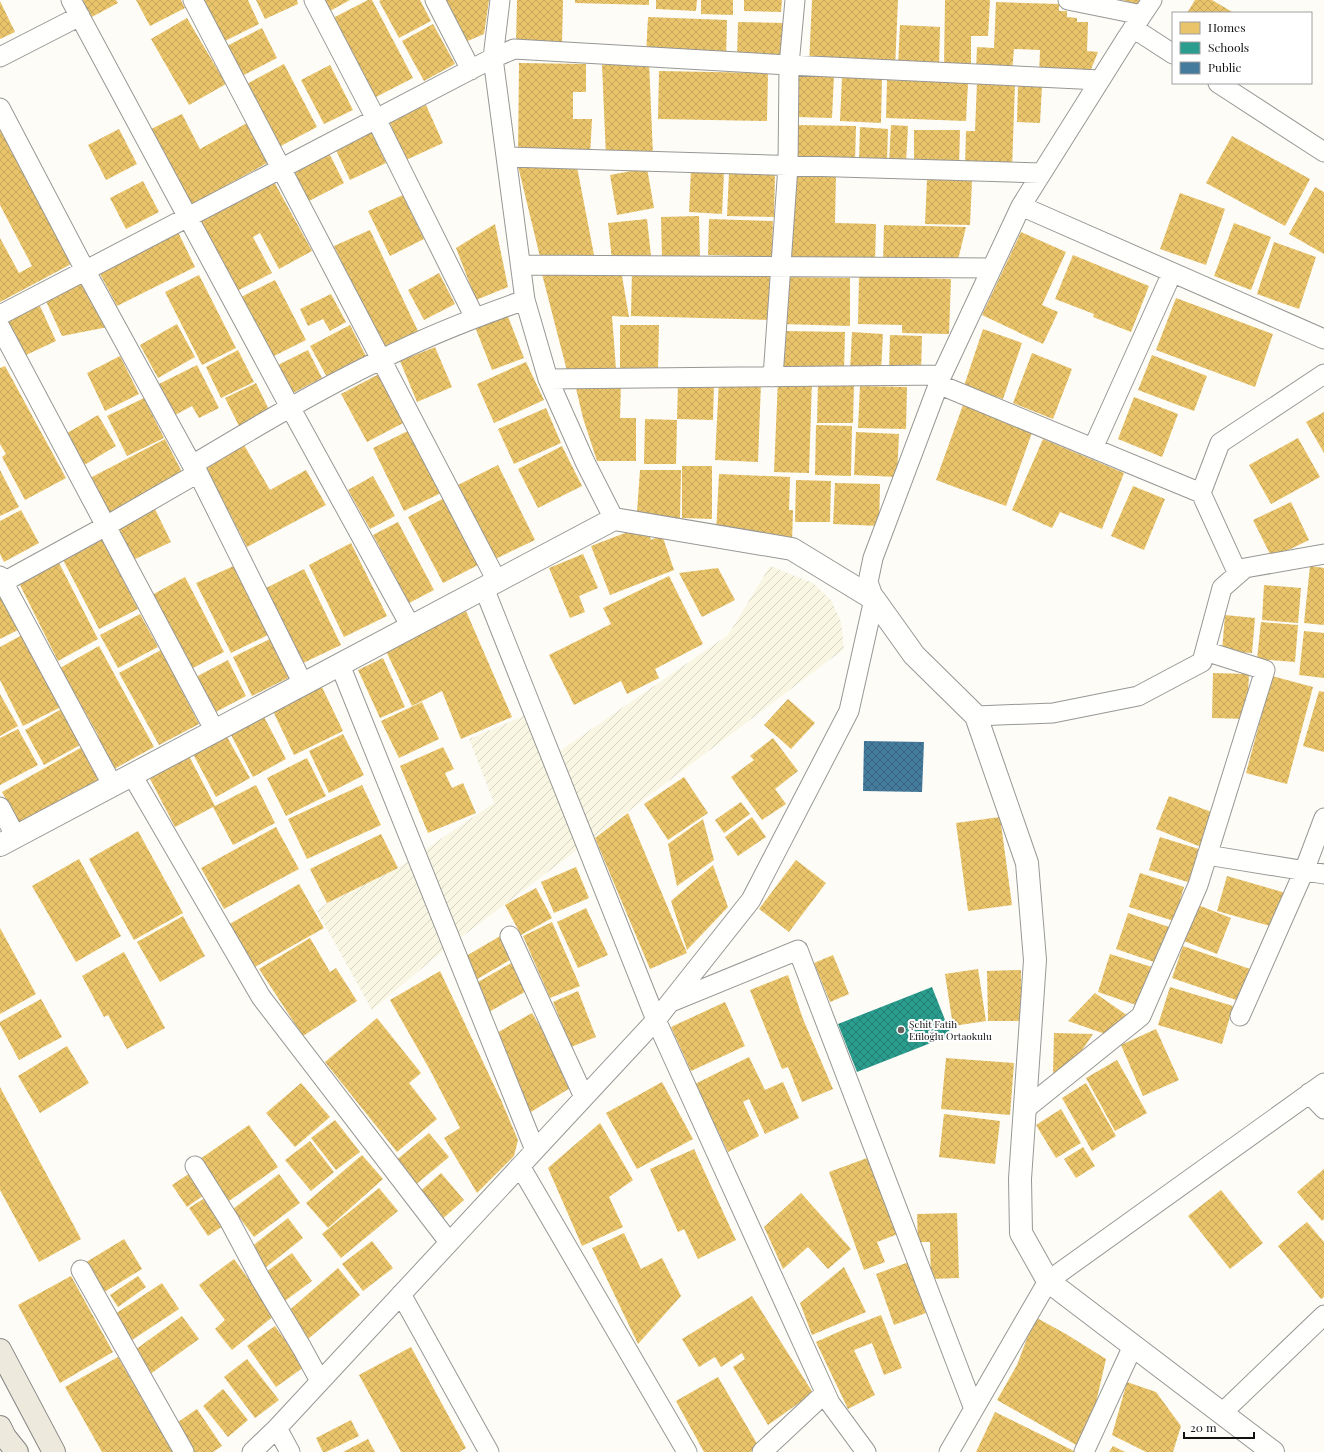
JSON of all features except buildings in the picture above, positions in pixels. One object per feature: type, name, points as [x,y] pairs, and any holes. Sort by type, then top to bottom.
[{"type":"main road","points":[[0,1350],[54,1452]]},
{"type":"street","points":[[193,0],[381,359],[490,585],[656,1020],[825,1393],[830,1403],[866,1452]]},
{"type":"street","points":[[314,0],[376,119],[475,318]]},
{"type":"street","points":[[435,0],[471,70]]},
{"type":"street","points":[[500,0],[493,58],[526,300],[548,379],[585,462],[614,519]]},
{"type":"street","points":[[773,377],[788,166],[789,65],[795,0]]},
{"type":"street","points":[[1068,0],[1142,14],[1172,53]]},
{"type":"street","points":[[0,57],[75,8],[290,407],[411,627]]},
{"type":"street","points":[[1142,14],[1021,206],[940,380],[874,558],[868,582],[874,599],[914,655],[976,716],[1027,863],[1035,960],[1020,1179],[1021,1233],[1048,1281],[1273,1452]]},
{"type":"street","points":[[0,314],[493,58],[514,50],[1100,80]]},
{"type":"street","points":[[1220,84],[1324,152]]},
{"type":"street","points":[[0,108],[85,270],[195,469],[303,684]]},
{"type":"street","points":[[506,157],[1041,174]]},
{"type":"street","points":[[1021,206],[1324,339]]},
{"type":"street","points":[[521,265],[992,268]]},
{"type":"street","points":[[1093,448],[1172,273]]},
{"type":"street","points":[[113,786],[1,580],[106,526],[290,407],[381,359],[475,318],[526,300]]},
{"type":"street","points":[[0,327],[215,731]]},
{"type":"street","points":[[1201,493],[1220,443],[1324,374]]},
{"type":"street","points":[[548,379],[773,377],[940,380],[1093,448],[1201,493],[1238,574]]},
{"type":"street","points":[[0,807],[8,841],[614,519],[792,549],[874,599]]},
{"type":"street","points":[[976,716],[1053,714],[1138,696],[1202,662],[1222,588],[1245,568],[1324,554]]},
{"type":"street","points":[[252,1452],[277,1428],[656,1020],[751,900],[849,711],[874,599]]},
{"type":"street","points":[[1024,1110],[1141,1016],[1198,885],[1265,670],[1205,650]]},
{"type":"street","points":[[340,665],[535,1150]]},
{"type":"street","points":[[132,775],[262,997],[449,1242]]},
{"type":"street","points":[[1240,1016],[1304,871],[1324,818]]},
{"type":"street","points":[[1207,855],[1324,874]]},
{"type":"street","points":[[510,936],[584,1098]]},
{"type":"street","points":[[669,1003],[798,950],[974,1409]]},
{"type":"street","points":[[949,1452],[1048,1281],[1317,1088],[1324,1109]]},
{"type":"street","points":[[195,1166],[229,1220],[260,1278],[320,1381]]},
{"type":"street","points":[[520,1166],[687,1452]]},
{"type":"street","points":[[81,1270],[184,1452]]},
{"type":"street","points":[[401,1294],[489,1452]]},
{"type":"street","points":[[1222,1413],[1324,1315]]},
{"type":"street","points":[[1084,1452],[1133,1346]]},
{"type":"street","points":[[762,1452],[825,1393]]},
{"type":"street","points":[[277,1428],[290,1452]]},
{"type":"shaded area","points":[[770,566],[813,583],[831,600],[841,622],[844,649],[439,954],[372,1010],[317,911],[327,903],[398,868],[494,803],[469,739],[533,712],[551,757],[728,635]]},
{"type":"place","name":"Şehit Fatih Efiloğlu Ortaokulu","points":[[901,1030]]}]
